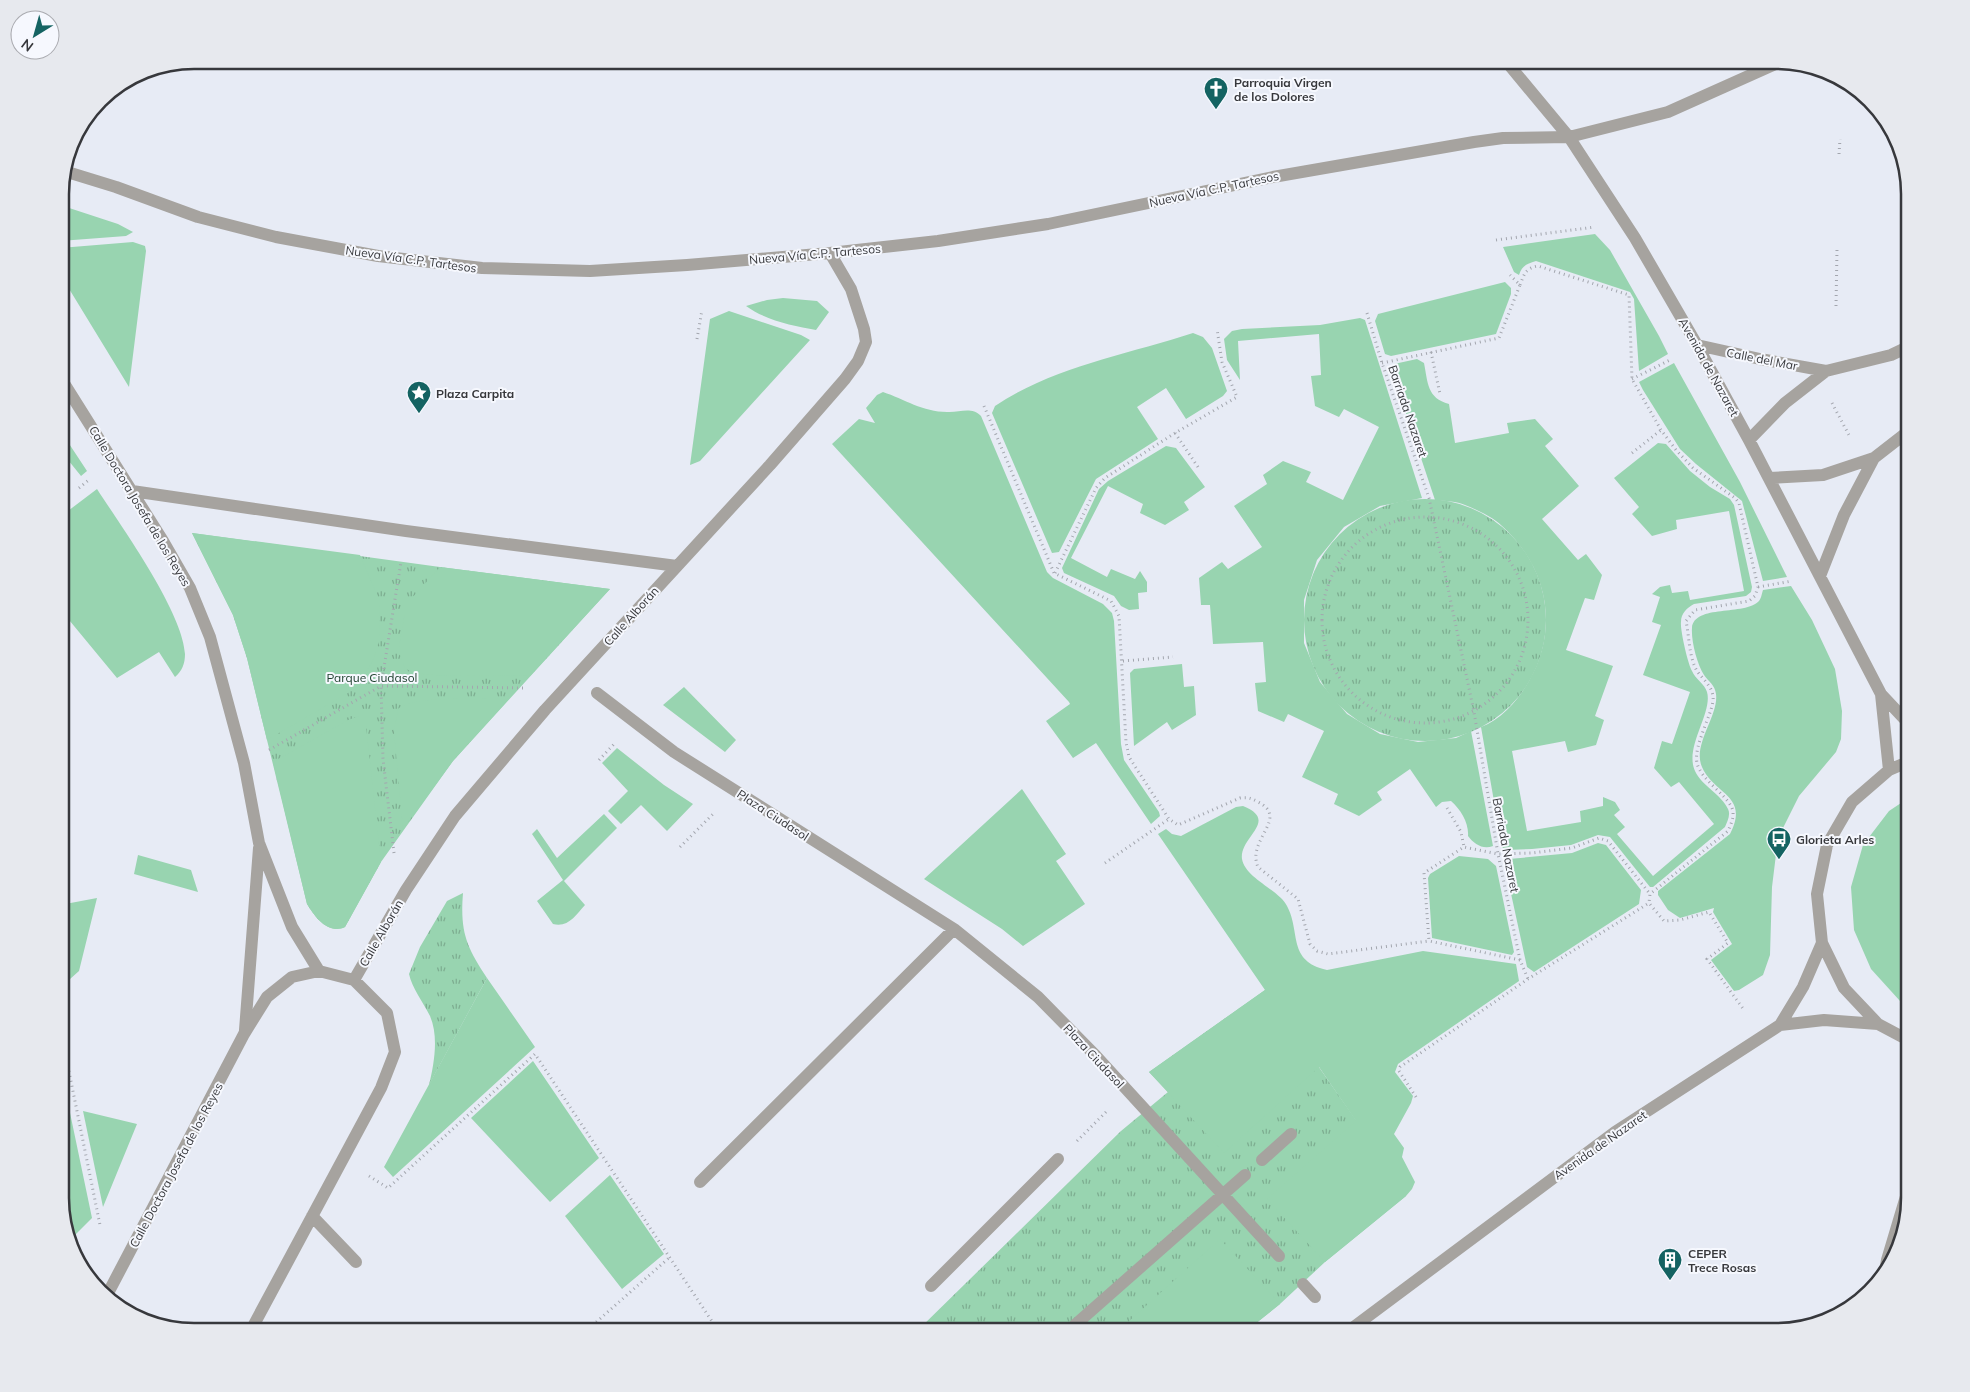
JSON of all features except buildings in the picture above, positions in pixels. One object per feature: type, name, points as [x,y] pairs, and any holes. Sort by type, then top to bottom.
[{"type":"street","name":"Avenida de Nazaret","points":[[1512,69],[1569,137],[1635,238],[1698,345],[1882,694],[1901,715]]},
{"type":"street","name":"Nueva Vía C.P. Tartesos","points":[[71,173],[116,187],[198,217],[276,237],[378,256],[482,268],[590,271],[830,253],[938,241],[1048,224],[1273,177],[1474,142],[1503,138],[1569,137],[1668,112],[1764,69]]},
{"type":"street","name":"Calle Alborán","points":[[354,980],[406,890],[455,816],[545,710],[770,464],[845,379],[858,361],[866,342],[864,330],[851,289],[830,253]]},
{"type":"street","name":"Calle del Mar","points":[[1698,345],[1760,360],[1826,371],[1891,356],[1901,351]]},
{"type":"street","name":"Calle del Mar","points":[[1749,440],[1785,403],[1826,371]]},
{"type":"street","name":"Calle Doctora Josefa de los Reyes","points":[[69,391],[190,588],[210,636],[244,763],[259,843],[292,927],[319,971],[292,976],[267,997],[244,1034],[109,1290]]},
{"type":"street","points":[[1769,478],[1823,475],[1874,458],[1901,437]]},
{"type":"street","points":[[1820,576],[1844,515],[1874,458]]},
{"type":"street","points":[[132,491],[406,531],[677,566]]},
{"type":"street","name":"Plaza Ciudasol","points":[[597,693],[674,752],[954,929],[1038,997],[1128,1091],[1279,1256]]},
{"type":"street","name":"Avenida de Nazaret","points":[[1882,694],[1889,770]]},
{"type":"street","points":[[1901,765],[1889,770],[1852,802],[1827,845],[1817,894],[1822,943],[1844,988],[1878,1024],[1901,1036]]},
{"type":"street","name":"Calle Doctora Josefa de los Reyes","points":[[244,1034],[259,843]]},
{"type":"street","points":[[700,1182],[954,929]]},
{"type":"street","points":[[1780,1025],[1803,987],[1822,943]]},
{"type":"street","name":"Calle Alborán","points":[[255,1323],[381,1088],[395,1052],[387,1013],[354,980],[319,971]]},
{"type":"street","name":"Avenida de Nazaret","points":[[1359,1323],[1615,1132],[1780,1025],[1824,1020],[1878,1024]]},
{"type":"street","points":[[1262,1160],[1291,1134]]},
{"type":"street","points":[[931,1286],[1058,1158]]},
{"type":"street","points":[[1077,1323],[1245,1174]]},
{"type":"street","points":[[312,1216],[356,1262]]},
{"type":"street","points":[[1890,1249],[1899,1221]]},
{"type":"street","points":[[1303,1284],[1315,1297]]},
{"type":"path","points":[[1839,154],[1840,139]]},
{"type":"path","points":[[1496,240],[1598,226]]},
{"type":"path","points":[[1836,306],[1837,249]]},
{"type":"path","points":[[1382,363],[1499,338],[1525,272],[1530,267],[1538,266],[1629,294],[1632,379],[1661,430],[1693,468],[1735,498],[1739,503],[1758,587],[1755,596],[1749,601],[1695,610],[1686,621],[1694,666],[1710,686],[1713,697],[1700,739],[1696,761],[1700,770],[1732,808],[1733,819],[1728,831],[1650,894],[1649,903],[1664,921],[1680,920],[1709,912],[1728,943],[1707,959],[1744,1010]]},
{"type":"path","points":[[1510,275],[1520,285]]},
{"type":"path","points":[[697,339],[702,310]]},
{"type":"path","name":"Barriada Nazaret","points":[[1367,313],[1382,363],[1429,498],[1474,712],[1498,854],[1520,960],[1528,979]]},
{"type":"path","points":[[1054,573],[1096,488],[1105,478],[1175,433],[1237,397],[1222,362],[1217,329]]},
{"type":"path","points":[[1431,352],[1440,394]]},
{"type":"path","points":[[1632,379],[1674,357]]},
{"type":"path","points":[[1829,399],[1852,440]]},
{"type":"path","points":[[984,406],[1054,573],[1111,601],[1119,616],[1126,742],[1129,757],[1169,819],[1178,825],[1240,798],[1248,797],[1265,805],[1270,813],[1270,821],[1255,851],[1255,859],[1258,867],[1298,899],[1310,944],[1317,950],[1328,954],[1429,941],[1520,960]]},
{"type":"path","points":[[1632,454],[1661,430]]},
{"type":"path","points":[[1175,433],[1200,470]]},
{"type":"path","points":[[79,488],[94,476]]},
{"type":"path","points":[[1432,516],[1467,525],[1497,545],[1516,571],[1527,602],[1528,634],[1518,666],[1500,692],[1474,712],[1443,722],[1410,722],[1379,713],[1352,694],[1331,664],[1321,629],[1324,593],[1339,560],[1363,535],[1396,519],[1432,516]]},
{"type":"path","points":[[394,853],[383,760],[381,686],[401,562]]},
{"type":"path","points":[[1758,587],[1794,580]]},
{"type":"path","points":[[1123,661],[1173,657]]},
{"type":"path","points":[[267,752],[381,686],[528,688]]},
{"type":"path","points":[[680,846],[736,792]]},
{"type":"path","points":[[1447,808],[1461,832],[1464,847]]},
{"type":"path","points":[[1104,863],[1169,819]]},
{"type":"path","points":[[1429,941],[1424,874],[1464,847],[1498,854],[1532,854],[1572,848],[1599,838],[1608,841],[1650,894]]},
{"type":"path","points":[[1416,1096],[1398,1070],[1400,1066],[1528,979],[1649,903]]},
{"type":"path","points":[[369,1176],[388,1188],[534,1054],[714,1323]]},
{"type":"path","points":[[69,1072],[100,1225]]},
{"type":"path","points":[[1058,1158],[1128,1091]]},
{"type":"path","points":[[595,1323],[670,1257]]},
{"type":"green space","points":[[69,208],[118,224],[133,232],[126,236],[69,240]]},
{"type":"green space","points":[[1595,234],[1610,250],[1668,354],[1639,371],[1634,299],[1630,292],[1536,261],[1525,266],[1519,275],[1514,272],[1503,247]]},
{"type":"green space","points":[[133,242],[145,246],[146,251],[129,387],[69,289],[69,247]]},
{"type":"green space","points":[[1505,282],[1511,288],[1511,294],[1496,334],[1391,356],[1385,354],[1375,321],[1378,314]]},
{"type":"green space","points":[[783,298],[817,301],[829,312],[816,330],[770,319],[746,306]]},
{"type":"green space","points":[[729,311],[801,335],[810,340],[700,461],[690,465],[710,319]]},
{"type":"green space","points":[[1360,318],[1365,320],[1422,498],[1380,506],[1344,527],[1317,560],[1304,600],[1304,643],[1320,682],[1347,714],[1380,734],[1418,742],[1456,738],[1471,731],[1493,846],[1489,847],[1479,846],[1470,839],[1464,817],[1451,801],[1442,802],[1436,807],[1410,769],[1377,792],[1382,800],[1359,816],[1334,804],[1338,794],[1302,777],[1324,731],[1288,714],[1284,722],[1258,711],[1255,683],[1266,682],[1263,642],[1213,644],[1210,605],[1201,605],[1199,578],[1222,562],[1228,569],[1262,547],[1234,506],[1267,484],[1263,475],[1283,461],[1311,472],[1306,482],[1343,500],[1379,427],[1344,409],[1339,417],[1315,406],[1311,376],[1321,375],[1319,334],[1238,341],[1240,380],[1227,360],[1224,339],[1232,331],[1242,329],[1320,325]]},
{"type":"green space","points":[[1193,333],[1203,337],[1212,348],[1227,391],[1223,396],[1186,419],[1166,388],[1137,407],[1158,439],[1096,479],[1059,552],[1052,553],[992,413],[995,406],[1018,392],[1066,371]]},
{"type":"green space","points":[[1417,359],[1424,363],[1432,394],[1449,404],[1455,443],[1509,433],[1507,423],[1535,419],[1553,439],[1545,446],[1579,486],[1542,519],[1578,560],[1586,554],[1602,575],[1594,600],[1585,598],[1566,650],[1613,666],[1595,716],[1604,720],[1596,745],[1568,752],[1565,741],[1512,751],[1527,831],[1581,822],[1580,811],[1603,806],[1603,797],[1615,802],[1620,810],[1614,815],[1625,827],[1617,834],[1653,876],[1714,824],[1679,782],[1671,787],[1654,768],[1662,741],[1672,744],[1690,692],[1643,675],[1661,625],[1652,622],[1660,597],[1652,594],[1660,587],[1670,585],[1672,593],[1688,591],[1690,600],[1744,591],[1729,511],[1676,520],[1677,529],[1652,536],[1632,514],[1639,507],[1614,478],[1658,443],[1666,444],[1690,471],[1710,487],[1730,499],[1734,505],[1752,587],[1751,592],[1746,596],[1694,604],[1685,611],[1681,622],[1686,655],[1690,667],[1693,674],[1706,689],[1708,700],[1693,751],[1695,771],[1702,781],[1725,804],[1729,811],[1729,816],[1725,827],[1653,887],[1650,887],[1610,837],[1598,835],[1571,845],[1532,849],[1506,850],[1502,847],[1481,727],[1489,724],[1509,708],[1529,681],[1539,661],[1546,619],[1544,599],[1530,560],[1502,526],[1485,514],[1462,504],[1435,500],[1392,371],[1394,364]]},
{"type":"green space","points":[[1674,363],[1740,482],[1787,577],[1763,581],[1742,501],[1680,449],[1643,390],[1639,382]]},
{"type":"green space","points":[[883,392],[930,410],[947,412],[973,411],[981,416],[1047,572],[1053,578],[1103,604],[1112,613],[1121,744],[1124,760],[1159,812],[1160,816],[1151,824],[1096,743],[1073,758],[1046,721],[1070,704],[1069,702],[832,444],[859,419],[875,423],[866,408],[877,395]]},
{"type":"green space","points":[[69,444],[87,471],[81,476],[69,461]]},
{"type":"green space","points":[[1166,446],[1176,448],[1205,487],[1184,502],[1189,510],[1165,525],[1140,513],[1143,504],[1108,486],[1071,558],[1107,577],[1111,569],[1135,579],[1140,571],[1147,582],[1147,592],[1138,593],[1139,609],[1129,610],[1121,606],[1114,596],[1064,573],[1062,568],[1099,489],[1108,481]]},
{"type":"green space","points":[[97,489],[135,546],[163,593],[182,636],[185,654],[183,667],[175,677],[159,652],[117,678],[69,620],[69,510]]},
{"type":"green space","points":[[1413,499],[1437,499],[1460,504],[1482,513],[1511,534],[1526,553],[1537,574],[1544,596],[1546,620],[1544,644],[1537,666],[1526,687],[1511,706],[1482,727],[1460,736],[1437,741],[1413,741],[1390,736],[1368,727],[1348,714],[1331,697],[1318,677],[1309,655],[1304,632],[1304,608],[1309,585],[1318,563],[1331,543],[1348,526],[1368,513],[1390,504]]},
{"type":"green space","name":"Parque Ciudasol","points":[[192,533],[610,589],[453,761],[381,862],[345,927],[333,929],[328,927],[318,919],[307,904],[247,658],[233,615]]},
{"type":"green space","points":[[192,533],[360,555],[378,597],[380,636],[372,662],[363,677],[348,693],[267,740],[247,658],[233,615]]},
{"type":"green space","points":[[440,567],[610,589],[530,676],[413,673],[405,668],[400,655],[399,647],[405,612],[412,598]]},
{"type":"green space","points":[[1791,586],[1812,620],[1835,669],[1842,711],[1841,739],[1836,752],[1799,796],[1778,838],[1772,887],[1770,955],[1763,975],[1739,990],[1734,991],[1711,960],[1732,944],[1713,912],[1714,908],[1680,918],[1668,910],[1658,895],[1658,891],[1730,834],[1735,821],[1736,811],[1733,803],[1707,776],[1702,767],[1700,749],[1714,711],[1716,694],[1699,665],[1692,628],[1695,621],[1701,616],[1752,605],[1760,600],[1763,590]]},
{"type":"green space","points":[[1182,664],[1184,687],[1194,686],[1196,715],[1172,730],[1167,722],[1134,746],[1130,673],[1134,669]]},
{"type":"green space","points":[[684,687],[736,740],[725,752],[663,705]]},
{"type":"green space","points":[[468,698],[509,699],[453,761],[403,829],[394,732],[398,709],[406,705],[433,700]]},
{"type":"green space","points":[[359,716],[363,717],[366,726],[381,862],[345,927],[333,929],[318,919],[307,904],[273,762],[348,720]]},
{"type":"green space","points":[[617,748],[664,785],[693,804],[667,831],[641,805],[621,824],[608,811],[628,791],[602,763]]},
{"type":"green space","points":[[1022,789],[1066,854],[1056,861],[1085,904],[1023,946],[1002,929],[924,879]]},
{"type":"green space","points":[[1901,803],[1901,1002],[1871,969],[1854,930],[1851,887],[1863,845],[1889,811]]},
{"type":"green space","points":[[1243,806],[1253,812],[1258,818],[1258,824],[1243,851],[1242,859],[1244,866],[1255,878],[1283,900],[1291,916],[1300,953],[1314,966],[1327,970],[1423,951],[1516,964],[1519,981],[1398,1064],[1395,1072],[1413,1096],[1394,1134],[1404,1148],[1402,1157],[1415,1182],[1406,1196],[1325,1262],[1267,1199],[1356,1121],[1319,1067],[1224,1153],[1149,1072],[1265,990],[1158,834],[1166,829],[1172,834],[1181,836],[1236,807]]},
{"type":"green space","points":[[604,814],[617,828],[564,881],[585,905],[567,922],[558,925],[553,924],[537,901],[563,880],[532,834],[537,829],[557,858]]},
{"type":"green space","points":[[1598,843],[1606,845],[1641,890],[1639,904],[1534,972],[1527,967],[1505,866],[1509,859],[1572,853]]},
{"type":"green space","points":[[138,855],[191,870],[198,892],[134,874]]},
{"type":"green space","points":[[1459,856],[1488,859],[1496,866],[1514,952],[1512,955],[1432,938],[1428,878],[1430,874]]},
{"type":"green space","points":[[463,893],[462,907],[466,938],[474,957],[487,978],[429,1085],[434,1059],[433,1024],[415,990],[409,974],[420,947],[447,901]]},
{"type":"green space","points":[[97,898],[79,971],[69,980],[69,903]]},
{"type":"green space","points":[[487,978],[535,1047],[393,1177],[384,1167]]},
{"type":"green space","points":[[1265,990],[1400,1183],[1406,1196],[1325,1262],[1280,1304],[1256,1323],[925,1323],[1121,1131],[1168,1092],[1149,1072]]},
{"type":"green space","points":[[533,1061],[599,1158],[550,1202],[471,1118]]},
{"type":"green space","points":[[69,1108],[92,1218],[74,1236],[69,1206]]},
{"type":"green space","points":[[83,1111],[137,1124],[103,1207]]},
{"type":"green space","points":[[610,1175],[664,1254],[622,1289],[565,1216]]},
{"type":"green space","points":[[1220,1239],[1280,1304],[1256,1323],[1127,1323]]},
{"type":"place","name":"Parroquia Virgen de los Dolores","points":[[1216,110]]},
{"type":"place","name":"Plaza Carpita","points":[[419,414]]},
{"type":"place","name":"Glorieta Arles","points":[[1779,860]]},
{"type":"place","name":"CEPER Trece Rosas","points":[[1670,1281]]}]
